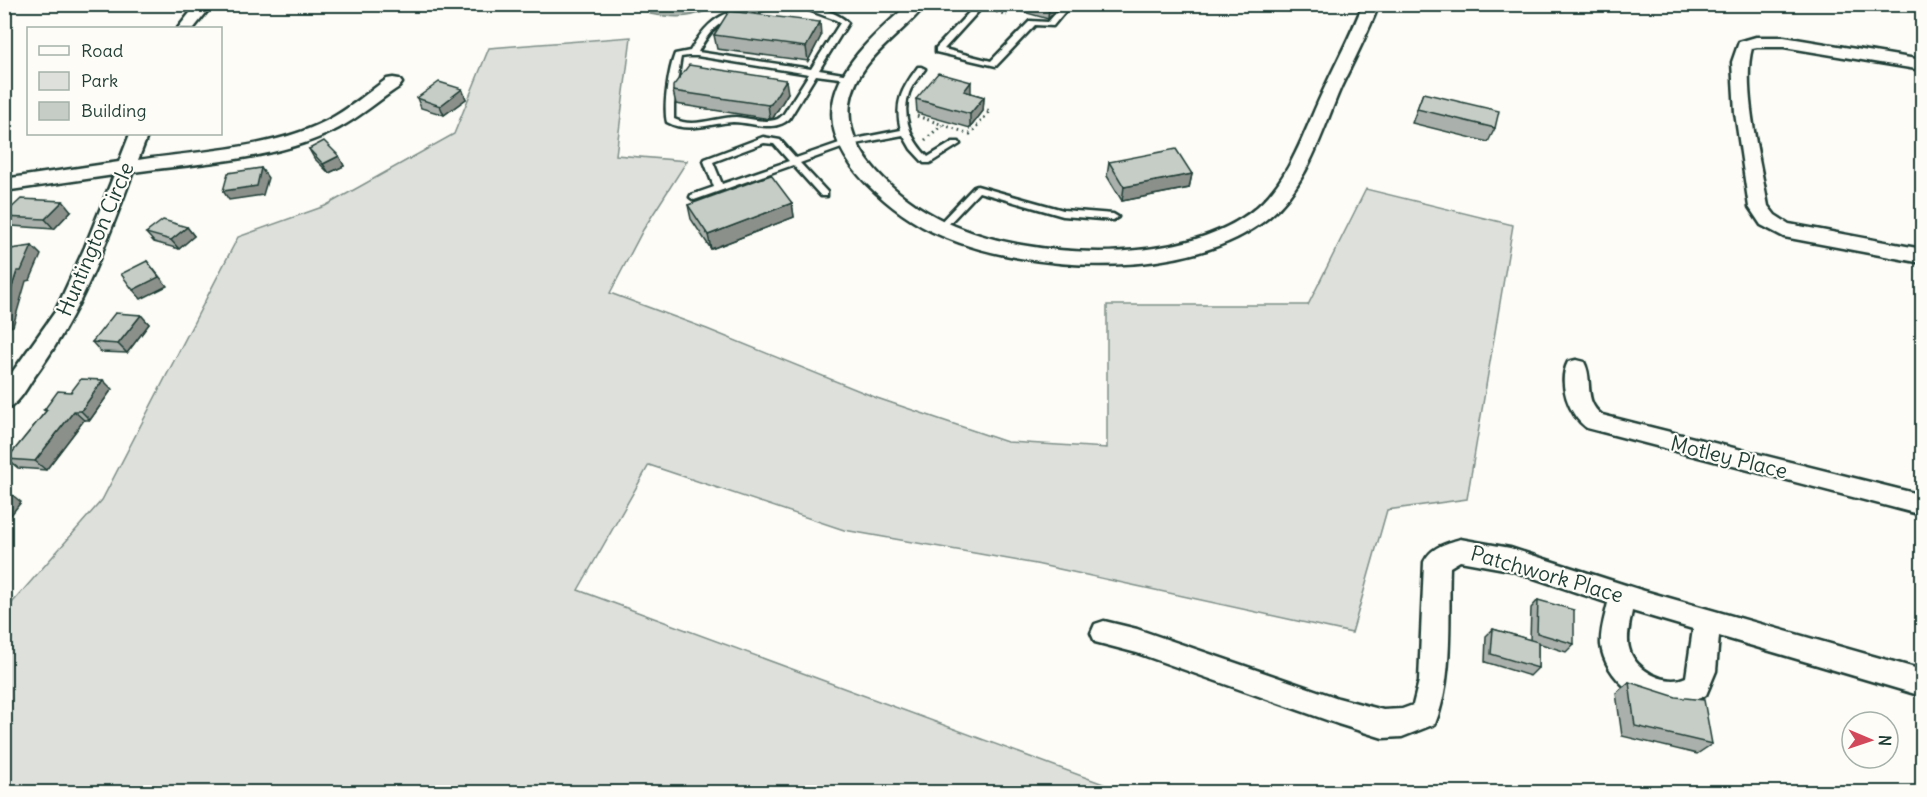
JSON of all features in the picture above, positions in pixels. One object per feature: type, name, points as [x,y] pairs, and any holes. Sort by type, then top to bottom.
[{"type":"street","points":[[187,27],[206,4]]},
{"type":"street","points":[[915,8],[867,55],[852,78],[842,105],[843,124],[857,161],[892,199],[940,228],[1004,249],[1063,258],[1160,254],[1192,247],[1229,234],[1264,211],[1285,185],[1300,159],[1371,4]]},
{"type":"street","points":[[1923,65],[1784,42],[1745,45],[1740,62],[1744,113],[1759,207],[1768,220],[1784,230],[1923,256]]},
{"type":"street","points":[[4,185],[232,154],[292,140],[341,120],[393,83]]},
{"type":"street","name":"Huntington Circle","points":[[4,401],[14,376],[64,315],[76,291],[139,135]]},
{"type":"street","name":"Motley Place","points":[[1576,368],[1577,398],[1585,416],[1595,422],[1923,505]]},
{"type":"street","name":"Patchwork Place","points":[[1104,633],[1137,641],[1338,711],[1383,724],[1401,723],[1425,714],[1430,701],[1437,562],[1447,554],[1460,550],[1482,552],[1622,596],[1923,683]]},
{"type":"street","points":[[1622,596],[1615,646],[1620,662],[1635,679],[1646,686],[1671,693],[1683,692],[1696,686],[1702,671],[1707,621]]},
{"type":"lane","points":[[693,53],[700,40],[721,18],[735,12],[782,4]]},
{"type":"lane","points":[[795,4],[844,23],[813,72],[786,117],[778,123],[734,120],[685,125],[670,120],[670,104],[678,56],[693,53],[813,72],[852,78]]},
{"type":"lane","points":[[890,4],[915,8]]},
{"type":"lane","points":[[982,4],[939,50],[993,64],[1033,23],[1050,24],[1068,4]]},
{"type":"lane","points":[[921,69],[906,92],[903,112],[904,132],[917,153],[927,161],[956,144]]},
{"type":"lane","points":[[694,197],[848,142],[904,132]]},
{"type":"lane","points":[[719,188],[708,161],[763,140],[777,142],[824,194]]},
{"type":"lane","points":[[940,228],[977,189],[1063,213],[1113,217]]},
{"type":"path","points":[[913,115],[970,134],[990,111],[971,105]]},
{"type":"path","points":[[923,142],[943,125]]},
{"type":"green space","points":[[631,37],[616,155],[687,161],[643,230],[610,293],[707,329],[877,398],[1007,442],[1107,448],[1107,305],[1308,305],[1366,189],[1513,225],[1467,499],[1387,510],[1352,633],[1036,564],[844,530],[649,465],[578,590],[1125,792],[5,792],[5,611],[102,500],[238,237],[325,206],[454,134],[489,48]]},
{"type":"shaded area","points":[[645,5],[720,5],[693,15],[670,17],[650,14]]},
{"type":"building","points":[[729,11],[820,22],[806,47],[714,35]]},
{"type":"building","points":[[689,65],[786,80],[771,104],[768,105],[673,91],[673,86]]},
{"type":"building","points":[[938,73],[971,82],[964,91],[984,97],[970,114],[916,99]]},
{"type":"building","points":[[439,82],[462,89],[440,106],[417,98]]},
{"type":"building","points":[[1423,93],[1499,111],[1495,128],[1417,109]]},
{"type":"building","points":[[324,141],[339,156],[323,164],[309,149]]},
{"type":"building","points":[[1176,149],[1192,174],[1124,187],[1109,162]]},
{"type":"building","points":[[261,168],[257,186],[223,191],[228,173]]},
{"type":"building","points":[[771,175],[792,203],[708,235],[688,205]]},
{"type":"building","points":[[21,199],[63,201],[45,219],[4,217]]},
{"type":"building","points":[[163,220],[187,227],[171,240],[146,233]]},
{"type":"building","points":[[32,246],[21,271],[17,271],[4,312],[4,250]]},
{"type":"building","points":[[147,261],[159,277],[133,290],[121,274]]},
{"type":"building","points":[[115,313],[141,315],[118,344],[92,342]]},
{"type":"building","points":[[81,379],[103,380],[81,411],[74,411],[35,461],[7,459],[47,410],[44,410],[58,391],[71,392]]},
{"type":"building","points":[[4,493],[10,493],[4,501]]},
{"type":"building","points":[[1538,600],[1574,610],[1574,644],[1537,633]]},
{"type":"building","points":[[1493,629],[1538,642],[1538,668],[1491,654]]},
{"type":"building","points":[[1629,682],[1676,697],[1704,700],[1712,744],[1635,726]]}]
